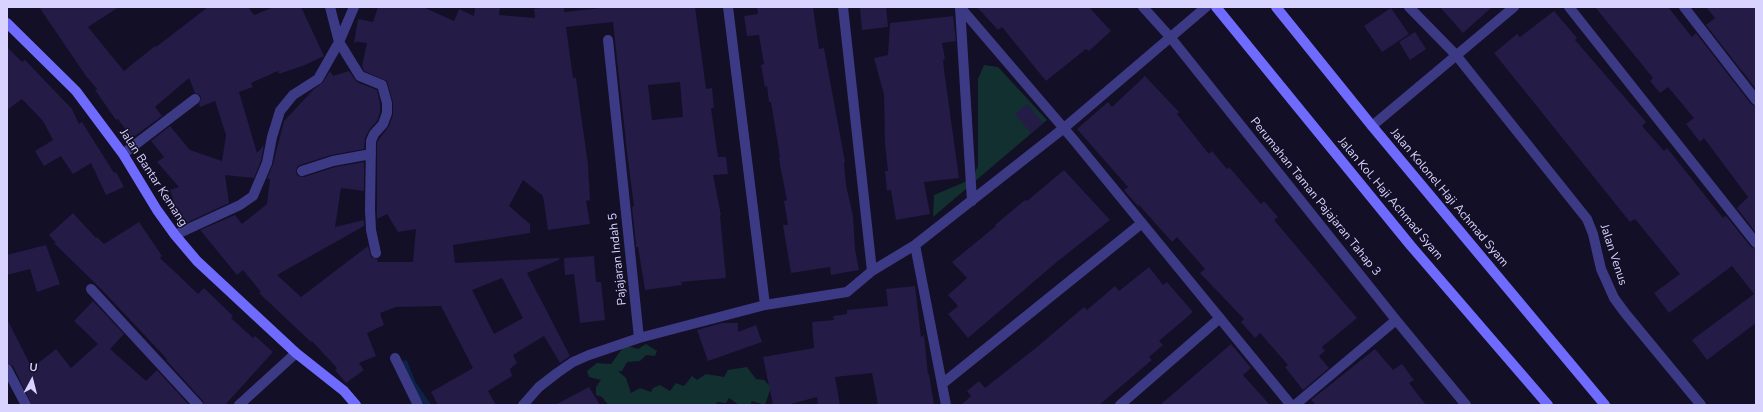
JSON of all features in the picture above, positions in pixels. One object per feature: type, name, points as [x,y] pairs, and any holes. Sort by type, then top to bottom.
[{"type":"main road","name":"Jalan Kol. Haji Achmad Syam","points":[[1216,7],[1411,246],[1548,405]]},
{"type":"main road","name":"Jalan Kolonel Haji Achmad Syam","points":[[1276,7],[1372,126],[1605,405]]},
{"type":"main road","name":"Jalan Bantar Kemang","points":[[7,23],[76,91],[124,154],[157,210],[174,235],[197,261],[296,353],[344,391],[356,405]]},
{"type":"street","points":[[330,7],[339,42],[360,76],[382,85],[383,89],[387,113],[384,124],[374,134],[371,141],[370,210],[371,230],[376,253]]},
{"type":"street","points":[[174,235],[240,205],[253,196],[266,167],[272,137],[280,111],[293,95],[318,79],[339,42],[354,7]]},
{"type":"street","points":[[728,7],[765,305]]},
{"type":"street","points":[[843,7],[872,271]]},
{"type":"street","points":[[960,7],[1064,128],[1292,405]]},
{"type":"street","points":[[960,7],[972,200]]},
{"type":"street","name":"Perumahan Taman Pajajaran Tahap 3","points":[[1143,7],[1171,38],[1396,320],[1466,405]]},
{"type":"street","points":[[523,405],[539,387],[573,362],[589,355],[639,338],[765,305],[847,292],[872,271],[915,245],[1064,128],[1206,7]]},
{"type":"street","name":"Jalan Venus","points":[[1408,7],[1456,55],[1587,219],[1593,234],[1602,269],[1614,298],[1701,405]]},
{"type":"street","points":[[1372,126],[1514,7]]},
{"type":"street","points":[[1569,7],[1756,243]]},
{"type":"street","points":[[1684,7],[1756,100]]},
{"type":"street","name":"Pajajaran Indah 5","points":[[608,40],[639,338]]},
{"type":"street","points":[[124,154],[195,99]]},
{"type":"street","points":[[302,171],[333,161],[371,154]]},
{"type":"street","points":[[942,384],[1142,223]]},
{"type":"street","points":[[915,245],[946,405]]},
{"type":"street","points":[[91,289],[198,405]]},
{"type":"street","points":[[1120,405],[1220,318]]},
{"type":"street","points":[[1295,405],[1396,320]]},
{"type":"street","points":[[239,405],[296,353]]},
{"type":"street","points":[[394,358],[418,405]]},
{"type":"street","points":[[7,369],[26,405]]},
{"type":"green space","points":[[984,65],[998,67],[1047,120],[933,217],[934,195],[972,179],[978,166],[978,79]]},
{"type":"green space","points":[[646,344],[657,351],[655,356],[646,355],[640,361],[627,362],[622,371],[618,371],[626,378],[631,393],[640,388],[651,392],[653,388],[660,385],[670,391],[676,383],[684,386],[692,376],[697,380],[706,374],[724,377],[728,370],[747,367],[756,379],[764,380],[771,387],[765,405],[752,401],[750,405],[739,405],[729,398],[726,403],[717,402],[716,405],[608,405],[602,397],[596,395],[596,387],[601,380],[589,377],[587,371],[597,363],[611,364],[625,345],[638,349]]},
{"type":"building","points":[[39,7],[119,7],[88,27],[124,71],[208,7],[248,7],[254,15],[274,7],[301,7],[324,56],[305,65],[279,74],[278,71],[251,83],[253,87],[239,92],[257,153],[264,145],[261,161],[254,178],[225,175],[229,203],[186,223],[178,208],[176,209],[170,190],[179,187],[157,162],[164,157],[151,141],[170,126],[190,150],[222,161],[226,135],[215,101],[200,107],[200,95],[195,93],[189,78],[155,107],[162,116],[132,138],[118,119],[116,120],[95,90],[97,89],[86,76]]},
{"type":"building","points":[[378,7],[423,7],[454,21],[459,9],[474,16],[475,7],[500,7],[499,15],[535,18],[534,9],[547,7],[564,7],[564,12],[611,7],[695,7],[706,89],[712,88],[714,108],[711,108],[718,157],[726,157],[728,174],[713,175],[721,215],[726,278],[681,282],[682,285],[645,290],[638,247],[636,247],[632,207],[634,206],[613,22],[566,27],[573,78],[576,78],[588,165],[590,200],[586,201],[590,224],[548,230],[543,196],[523,180],[509,206],[530,224],[530,233],[453,245],[455,263],[559,258],[559,260],[527,273],[570,356],[560,363],[544,336],[513,355],[517,363],[510,369],[512,376],[488,391],[496,405],[438,405],[431,392],[473,368],[441,306],[396,307],[380,313],[384,325],[367,333],[376,356],[359,363],[364,370],[346,383],[335,370],[337,368],[311,340],[312,343],[259,293],[261,292],[243,270],[237,275],[200,230],[235,215],[242,224],[267,204],[270,179],[267,179],[273,164],[284,121],[313,90],[323,82],[330,71],[333,76],[349,71],[357,82],[377,90],[380,104],[380,112],[377,121],[369,130],[365,138],[364,149],[331,155],[300,165],[297,167],[296,173],[298,176],[304,177],[335,167],[364,162],[364,191],[341,188],[335,227],[364,220],[364,226],[277,275],[301,297],[368,246],[371,257],[377,259],[378,262],[413,262],[416,229],[398,232],[387,214],[377,219],[377,142],[389,126],[393,115],[393,103],[387,81],[364,71],[362,66],[367,43],[358,42],[359,41],[354,43],[358,19],[373,22]],"holes":[[[680,82],[683,117],[652,120],[648,85]],[[502,278],[523,318],[494,334],[472,290]]]},
{"type":"building","points":[[757,7],[813,7],[819,49],[824,48],[845,162],[846,185],[853,216],[855,249],[859,270],[831,275],[830,267],[791,273],[783,225],[788,225],[784,201],[787,200],[780,165],[771,102],[769,102],[767,86],[765,87],[761,65],[764,64],[759,35],[747,36],[744,16],[758,14]]},
{"type":"building","points":[[886,7],[888,27],[862,30],[860,8]]},
{"type":"building","points":[[977,7],[1089,7],[1111,31],[1089,51],[1086,49],[1046,81],[1002,27],[998,30]]},
{"type":"building","points":[[1440,7],[1492,7],[1463,33]]},
{"type":"building","points":[[1595,7],[1668,7],[1692,37],[1696,33],[1751,104],[1756,106],[1756,233],[1737,208],[1748,197],[1704,138],[1700,142],[1686,124],[1694,118],[1668,87],[1660,93],[1650,81],[1653,78]]},
{"type":"building","points":[[1706,7],[1756,7],[1756,89],[1706,25],[1715,18]]},
{"type":"building","points":[[1391,8],[1409,34],[1382,52],[1364,26]]},
{"type":"building","points":[[1554,11],[1577,38],[1575,40],[1646,122],[1642,126],[1664,151],[1667,148],[1723,218],[1725,216],[1727,217],[1751,247],[1756,249],[1756,323],[1707,360],[1692,340],[1754,294],[1732,266],[1669,313],[1654,293],[1680,274],[1635,219],[1630,222],[1494,53],[1517,34],[1520,37]]},
{"type":"building","points":[[953,16],[956,41],[942,43],[945,59],[943,60],[945,77],[959,178],[924,182],[930,214],[896,220],[891,190],[887,191],[885,171],[888,171],[885,144],[884,95],[874,58],[888,55],[890,23]]},
{"type":"building","points":[[1415,32],[1426,49],[1410,60],[1399,42]]},
{"type":"building","points":[[7,47],[22,62],[25,60],[72,109],[79,124],[82,122],[114,173],[116,172],[124,187],[106,195],[91,163],[73,174],[61,156],[44,166],[35,151],[53,140],[43,121],[22,99],[7,110]]},
{"type":"building","points":[[1145,76],[1179,112],[1177,114],[1209,154],[1212,151],[1227,169],[1229,167],[1261,204],[1264,201],[1278,217],[1274,220],[1357,318],[1322,347],[1325,351],[1319,356],[1329,368],[1303,390],[1285,367],[1288,365],[1260,333],[1255,338],[1241,322],[1244,319],[1200,273],[1205,269],[1177,237],[1172,242],[1139,205],[1138,206],[1124,190],[1128,187],[1077,129],[1108,102],[1112,107]]},
{"type":"building","points":[[1027,104],[1043,123],[1031,133],[1015,114]]},
{"type":"building","points":[[1064,170],[1110,220],[1058,261],[968,338],[948,314],[958,306],[948,295],[967,278],[952,262],[1025,200],[1027,201]]},
{"type":"building","points":[[73,213],[96,238],[97,237],[104,244],[139,222],[162,256],[160,258],[198,294],[204,288],[233,316],[231,318],[253,338],[255,336],[273,352],[225,405],[204,405],[203,401],[166,360],[167,359],[103,291],[54,243],[56,243],[49,235]]},
{"type":"building","points":[[46,245],[60,284],[37,292],[30,269],[7,275],[7,255]]},
{"type":"building","points":[[594,256],[596,282],[601,282],[605,320],[580,323],[574,274],[565,275],[564,258]]},
{"type":"building","points":[[1149,267],[1163,285],[1167,282],[1193,312],[1159,341],[1163,345],[1149,357],[1152,360],[1099,405],[961,405],[971,396],[967,391],[979,381],[985,388],[1084,307],[1087,310],[1115,286],[1119,291]]},
{"type":"building","points":[[915,286],[921,337],[924,335],[928,375],[929,374],[934,405],[878,405],[872,373],[835,377],[840,405],[818,405],[817,397],[787,405],[773,405],[763,357],[814,348],[812,322],[834,320],[833,316],[847,314],[847,310],[888,306],[886,289]]},
{"type":"building","points":[[93,301],[124,334],[110,349],[146,381],[157,370],[189,405],[32,405],[13,366],[7,363],[7,319],[32,368],[56,349],[71,368],[98,344],[74,321]]},
{"type":"building","points":[[722,323],[738,323],[738,332],[756,325],[762,342],[708,361],[697,330]]},
{"type":"building","points":[[1231,344],[1251,368],[1243,375],[1270,405],[1160,405]]},
{"type":"building","points":[[1375,349],[1393,370],[1402,364],[1414,380],[1409,383],[1426,405],[1316,405],[1311,400]]},
{"type":"building","points":[[589,387],[600,405],[555,405]]},
{"type":"waterway","points":[[405,363],[413,383],[428,405]]}]
